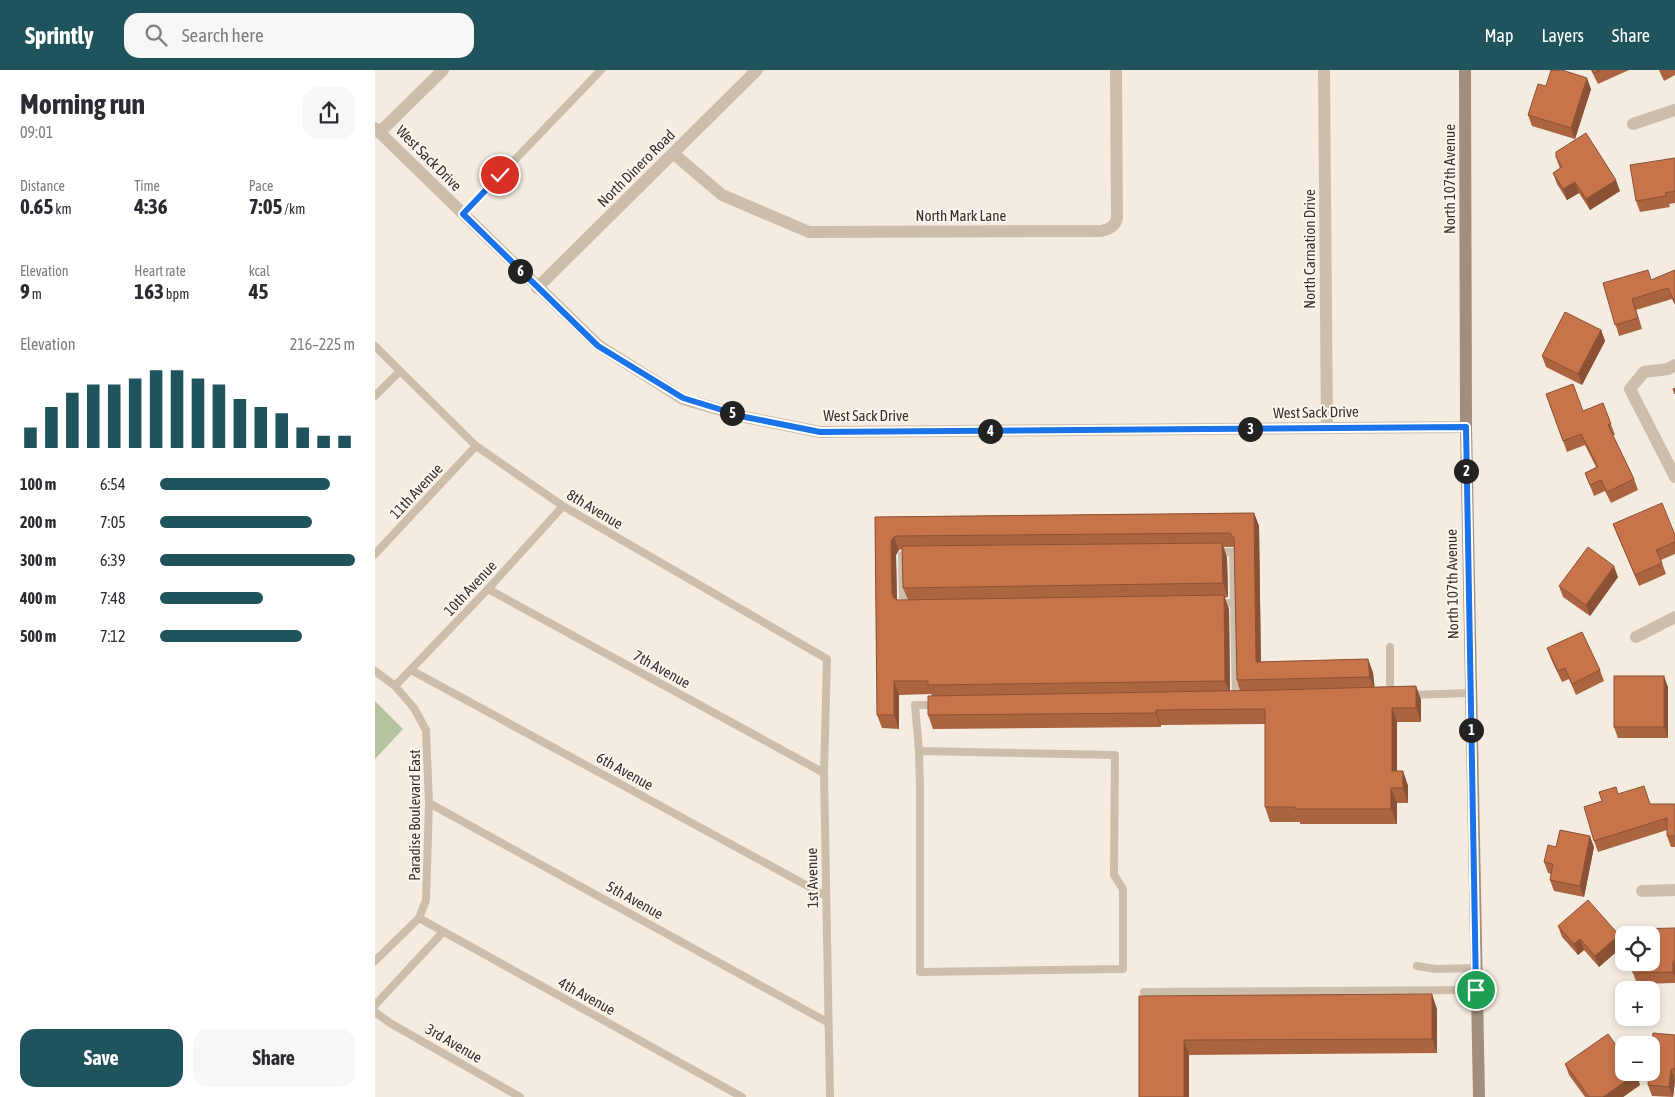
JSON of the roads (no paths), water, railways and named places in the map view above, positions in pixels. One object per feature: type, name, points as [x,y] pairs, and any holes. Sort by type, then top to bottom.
[{"type":"main road","name":"North 107th Avenue","points":[[1465,70],[1466,427],[1479,1097]]},
{"type":"street","points":[[377,130],[443,70]]},
{"type":"street","name":"North Dinero Road","points":[[537,288],[757,70]]},
{"type":"street","name":"North Mark Lane","points":[[674,154],[722,195],[809,232],[1101,231],[1115,225],[1117,218],[1116,70]]},
{"type":"street","name":"North Carnation Drive","points":[[1324,70],[1327,428]]},
{"type":"street","points":[[1633,124],[1675,110]]},
{"type":"street","name":"West Sack Drive","points":[[377,130],[598,346],[683,398],[745,417],[820,432],[1466,427]]},
{"type":"street","points":[[1675,365],[1644,372],[1630,389],[1675,478]]},
{"type":"street","points":[[1636,637],[1675,617]]},
{"type":"street","points":[[1642,891],[1675,890]]},
{"type":"lane","points":[[463,214],[601,70]]},
{"type":"lane","name":"8th Avenue","points":[[375,346],[477,446],[563,506],[827,659]]},
{"type":"lane","points":[[375,396],[400,371]]},
{"type":"lane","name":"11th Avenue","points":[[375,554],[477,446]]},
{"type":"lane","name":"10th Avenue","points":[[395,686],[488,589],[563,506]]},
{"type":"lane","points":[[1204,552],[1233,552],[1236,699]]},
{"type":"lane","points":[[913,608],[903,608],[902,555],[922,554]]},
{"type":"lane","name":"7th Avenue","points":[[488,589],[824,772]]},
{"type":"lane","points":[[1205,603],[1234,602]]},
{"type":"lane","points":[[1389,647],[1390,695]]},
{"type":"lane","name":"1st Avenue","points":[[827,659],[824,772],[827,1022],[830,1097]]},
{"type":"lane","name":"Paradise Boulevard East","points":[[375,670],[395,686],[414,708],[426,730],[429,802],[426,900],[419,918],[375,961]]},
{"type":"lane","name":"6th Avenue","points":[[411,670],[826,896]]},
{"type":"lane","points":[[1380,696],[1471,693]]},
{"type":"lane","points":[[1226,700],[1245,699]]},
{"type":"lane","points":[[919,751],[1115,755],[1114,875],[1123,889],[1123,969],[920,972],[919,751],[915,705],[944,705]]},
{"type":"lane","name":"5th Avenue","points":[[429,802],[827,1022]]},
{"type":"lane","name":"4th Avenue","points":[[419,918],[743,1097]]},
{"type":"lane","points":[[375,1005],[443,932]]},
{"type":"lane","points":[[1417,966],[1436,969],[1475,968]]},
{"type":"lane","points":[[1144,992],[1476,990]]},
{"type":"lane","name":"3rd Avenue","points":[[375,1012],[390,1023],[519,1097]]}]
